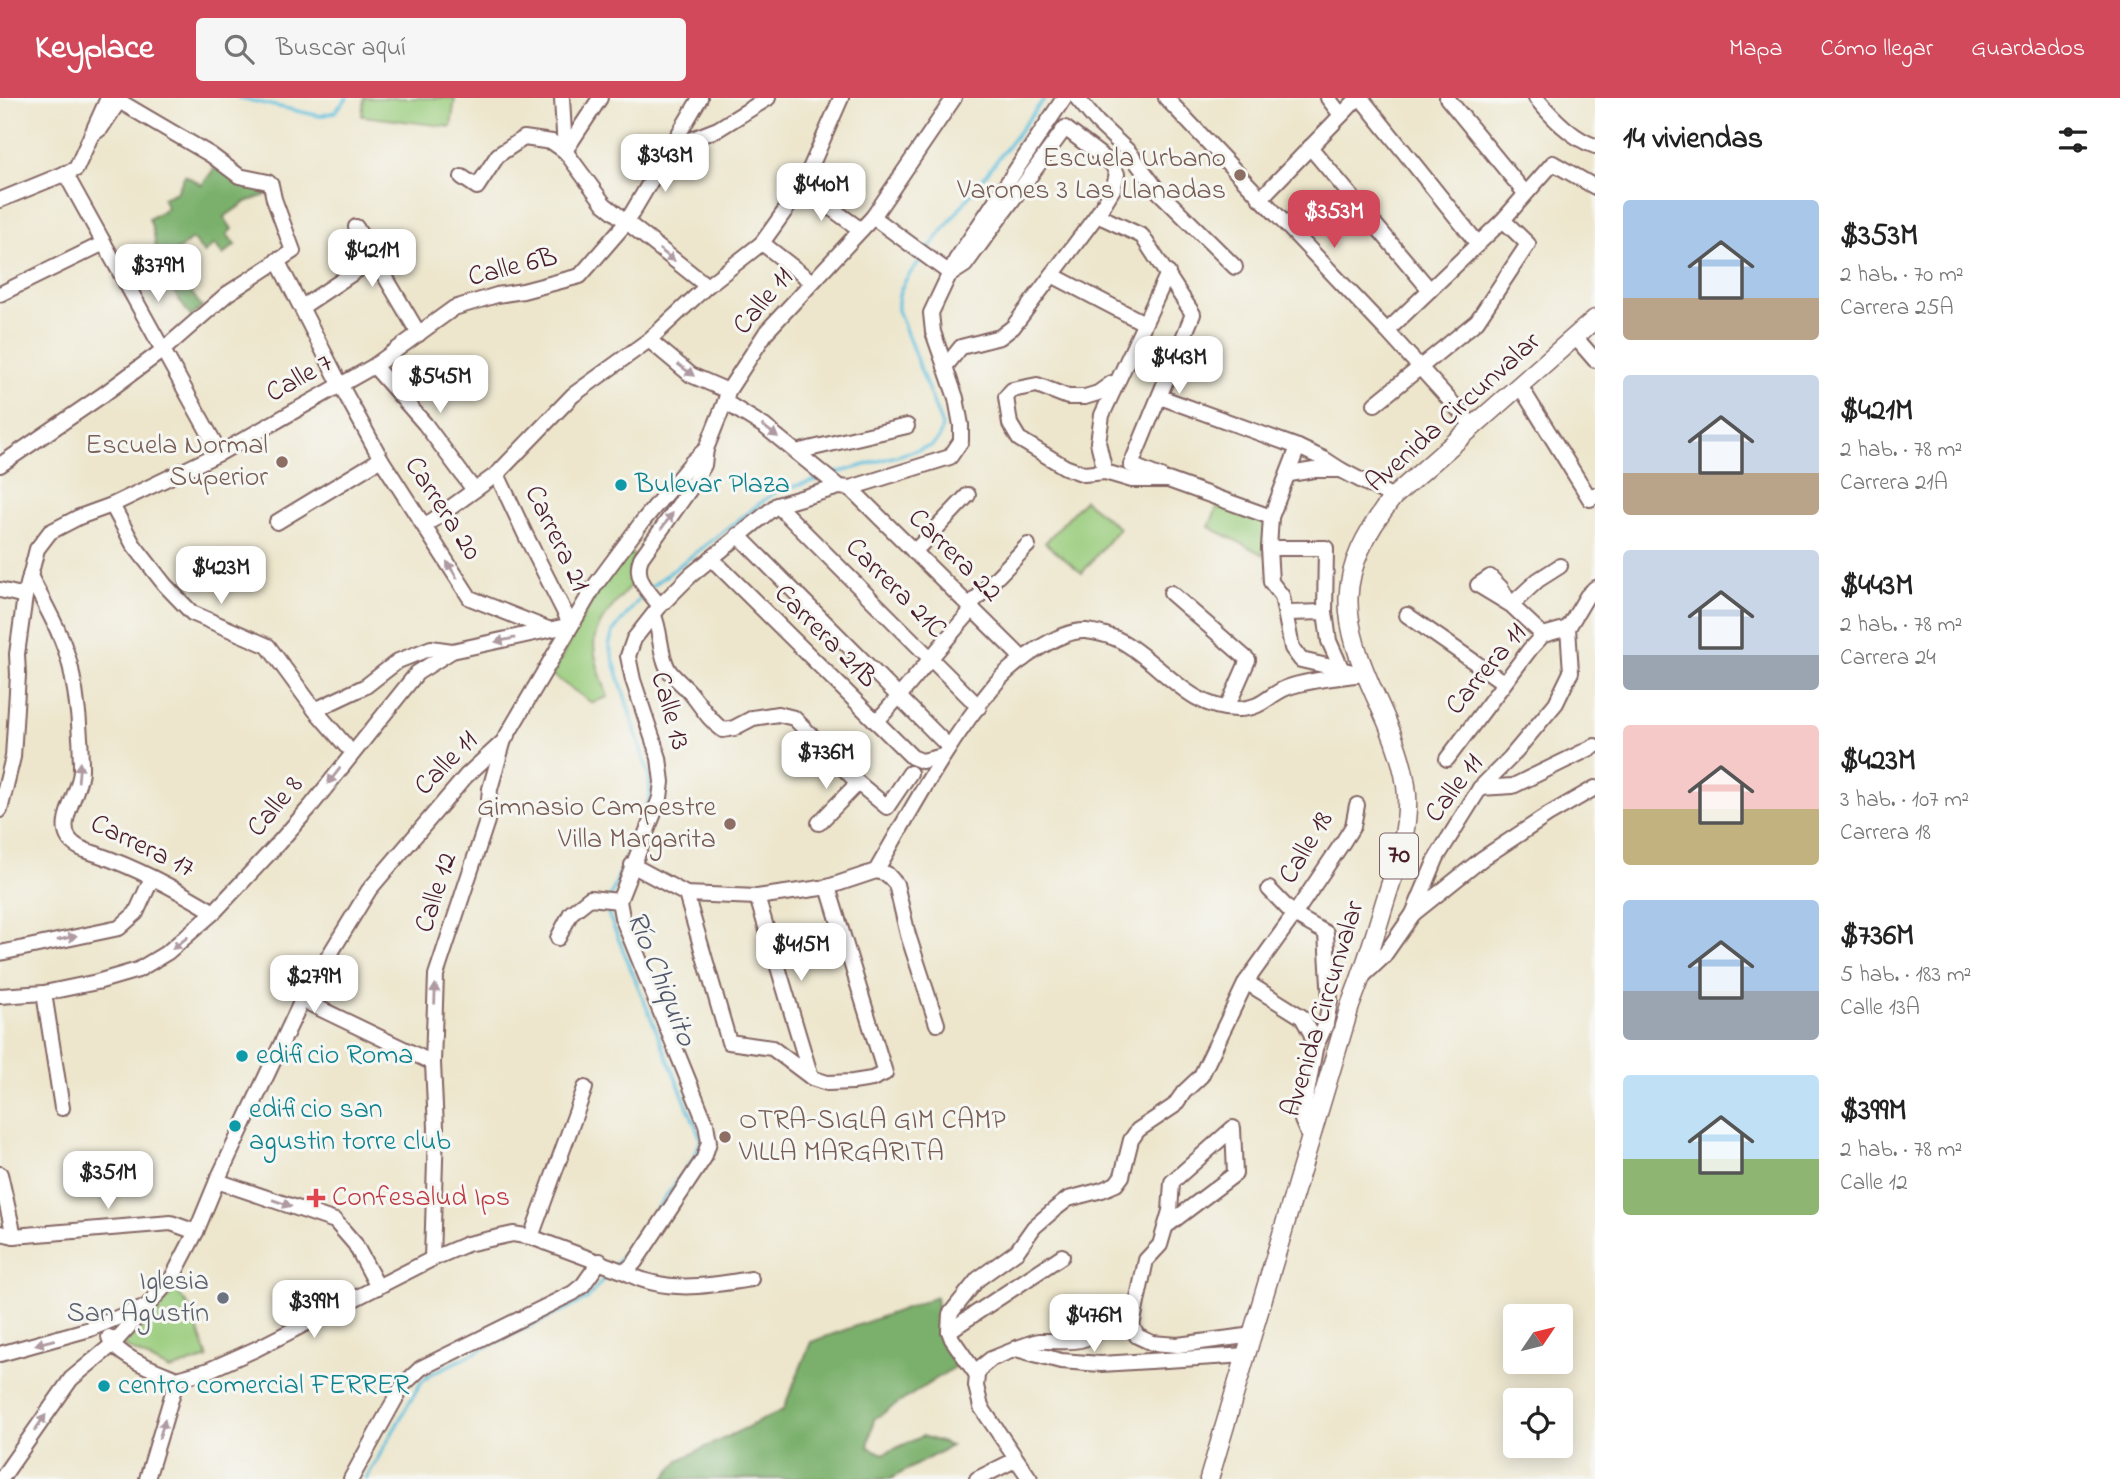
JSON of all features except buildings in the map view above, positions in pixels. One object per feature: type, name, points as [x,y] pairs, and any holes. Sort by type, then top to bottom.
[{"type":"main road","name":"Avenida Circunvalar","points":[[1209,1479],[1350,1006],[1362,977],[1404,838],[1405,779],[1394,741],[1351,636],[1349,584],[1353,563],[1369,531],[1393,497],[1595,319]]},
{"type":"street","points":[[0,200],[76,169],[108,98]]},
{"type":"street","points":[[562,98],[565,151]]},
{"type":"street","points":[[565,151],[600,98]]},
{"type":"street","name":"Calle 6B","points":[[419,334],[454,308],[580,276],[626,223],[700,98]]},
{"type":"street","points":[[673,147],[718,130],[768,98]]},
{"type":"street","points":[[425,526],[497,474],[573,395],[649,340],[707,286],[762,243],[802,187],[841,98]]},
{"type":"street","name":"Calle 11","points":[[1,1479],[71,1379],[112,1345],[172,1278],[302,1000],[369,890],[466,776],[503,742],[594,587],[642,522],[706,449],[727,396],[767,331],[873,217],[954,98]]},
{"type":"street","points":[[777,505],[950,457],[961,440],[961,425],[956,398],[933,332],[931,313],[956,260],[1064,98]]},
{"type":"street","points":[[1077,98],[1097,122],[1129,152],[1159,192],[1235,267]]},
{"type":"street","points":[[1166,98],[1421,367],[1474,427]]},
{"type":"street","points":[[1328,98],[1341,115]]},
{"type":"street","points":[[1259,199],[1360,98],[1478,244]]},
{"type":"street","points":[[1447,98],[1525,192]]},
{"type":"street","points":[[1536,98],[1577,138],[1595,146]]},
{"type":"street","points":[[0,465],[163,350],[227,294],[293,251],[268,182],[239,176],[211,155],[119,101],[101,128],[92,135]]},
{"type":"street","points":[[945,367],[961,347],[1000,337],[1013,327],[1097,215],[1113,189],[1117,174],[1112,164],[1065,128],[965,265],[951,274]]},
{"type":"street","points":[[462,177],[477,187],[498,155],[524,138],[552,142],[565,151],[604,204],[707,286]]},
{"type":"street","points":[[1310,147],[1430,290]]},
{"type":"street","points":[[1387,331],[1503,220],[1553,163],[1595,187]]},
{"type":"street","points":[[65,173],[220,453]]},
{"type":"street","points":[[802,187],[861,230]]},
{"type":"street","points":[[1097,215],[1142,236],[1193,314],[1131,465],[1271,517]]},
{"type":"street","points":[[873,217],[951,274]]},
{"type":"street","points":[[1375,404],[1477,321],[1528,244],[1503,220]]},
{"type":"street","points":[[356,227],[419,334]]},
{"type":"street","points":[[0,294],[104,243]]},
{"type":"street","points":[[762,243],[812,282]]},
{"type":"street","points":[[302,307],[374,259]]},
{"type":"street","name":"Carrera 20","points":[[277,260],[381,459],[470,598],[548,629]]},
{"type":"street","points":[[1105,472],[1098,442],[1102,415],[1168,273]]},
{"type":"street","points":[[1052,275],[1144,323]]},
{"type":"street","points":[[933,332],[961,347]]},
{"type":"street","name":"Calle 7","points":[[30,576],[37,549],[50,532],[220,453],[374,366],[419,334]]},
{"type":"street","points":[[1576,338],[1595,360]]},
{"type":"street","points":[[649,340],[691,374],[727,396]]},
{"type":"street","points":[[374,366],[425,424],[474,490]]},
{"type":"street","points":[[1116,383],[1085,397],[1068,397],[1043,386],[1024,387],[1008,393],[1006,397],[1013,432],[1035,450],[1084,474],[1105,472],[1132,480],[1168,480]]},
{"type":"street","points":[[1520,386],[1590,499],[1595,495]]},
{"type":"street","name":"Carrera 22","points":[[727,396],[811,465],[841,486],[914,552],[1023,659]]},
{"type":"street","points":[[1160,397],[1298,447],[1393,497]]},
{"type":"street","points":[[796,452],[908,426]]},
{"type":"street","points":[[1298,447],[1290,474],[1271,517],[1271,582],[1282,596],[1292,649],[1301,660],[1365,674]]},
{"type":"street","points":[[706,449],[704,465],[637,568],[640,581],[656,606],[662,651],[669,670],[713,723],[723,730],[734,728],[753,718],[778,714],[794,718],[858,783],[887,807],[910,773]]},
{"type":"street","points":[[277,522],[381,459]]},
{"type":"street","points":[[1290,474],[1314,470],[1341,470]]},
{"type":"street","name":"Carrera 21","points":[[497,474],[571,625]]},
{"type":"street","points":[[914,552],[968,495]]},
{"type":"street","points":[[112,505],[134,544],[165,586],[192,613],[268,646],[315,710],[346,746]]},
{"type":"street","name":"Calle 13","points":[[616,900],[660,798],[662,782],[659,758],[633,680],[628,656],[634,639],[656,606],[777,505]]},
{"type":"street","name":"Carrera 21C","points":[[777,505],[979,706]]},
{"type":"street","points":[[738,536],[900,697],[946,751]]},
{"type":"street","points":[[876,722],[900,697],[971,608],[1028,545]]},
{"type":"street","points":[[1269,548],[1326,548],[1325,612],[1329,641],[1342,670]]},
{"type":"street","name":"Carrera 21B","points":[[711,558],[912,757],[922,761],[946,751]]},
{"type":"street","points":[[1511,605],[1538,580],[1560,566]]},
{"type":"street","points":[[0,810],[13,757],[17,654],[30,576]]},
{"type":"street","name":"Carrera 17","points":[[30,576],[61,640],[71,668],[81,774],[64,824],[68,837],[79,847],[152,878],[214,912]]},
{"type":"street","points":[[1484,581],[1501,588],[1511,605],[1543,635]]},
{"type":"street","name":"Carrera 11","points":[[1447,760],[1503,682],[1543,635],[1568,628],[1587,596],[1595,588]]},
{"type":"street","points":[[0,590],[25,596]]},
{"type":"street","points":[[1171,593],[1248,660],[1227,708]]},
{"type":"street","points":[[1287,613],[1325,612]]},
{"type":"street","points":[[1407,615],[1503,682]]},
{"type":"street","name":"Calle 8","points":[[0,996],[44,993],[138,970],[176,946],[214,912],[311,806],[417,673],[452,651],[571,625]]},
{"type":"street","name":"Calle 11","points":[[1362,977],[1383,957],[1413,914],[1437,857],[1480,788],[1510,758],[1556,703],[1571,672],[1568,628]]},
{"type":"street","points":[[632,865],[685,894],[757,897],[828,887],[881,873],[946,751],[997,681],[1023,659],[1061,636],[1084,631],[1121,641],[1165,676],[1205,702],[1227,708],[1262,705],[1286,688],[1365,674]]},
{"type":"street","points":[[315,710],[366,686],[398,661],[431,648],[452,651]]},
{"type":"street","name":"Calle 12","points":[[432,1259],[436,1128],[433,1063],[436,975],[487,821],[491,789],[503,742]]},
{"type":"street","points":[[1480,788],[1513,786],[1595,746]]},
{"type":"street","points":[[819,823],[858,783]]},
{"type":"street","points":[[1413,914],[1483,858],[1595,788]]},
{"type":"street","name":"Calle 18","points":[[949,1331],[950,1314],[978,1279],[1017,1251],[1034,1227],[1068,1199],[1116,1184],[1122,1176],[1131,1140],[1138,1130],[1174,1106],[1184,1091],[1201,1076],[1246,982],[1353,826],[1357,805]]},
{"type":"street","points":[[881,873],[896,884],[908,935],[937,1024]]},
{"type":"street","points":[[0,953],[119,928],[136,913],[152,878]]},
{"type":"street","points":[[685,894],[729,1042],[772,1048],[811,1078],[827,1083],[853,1083],[885,1073],[828,887]]},
{"type":"street","points":[[1269,889],[1294,915],[1326,933],[1330,1001],[1326,1024],[1315,1049],[1302,1120],[1310,1139]]},
{"type":"street","points":[[757,897],[811,1078]]},
{"type":"street","points":[[351,1479],[403,1385],[411,1376],[421,1368],[573,1293],[612,1267],[704,1158],[709,1142],[706,1124],[616,900],[590,898],[571,913],[558,938]]},
{"type":"street","points":[[1246,982],[1301,1017],[1311,1032],[1315,1049]]},
{"type":"street","points":[[44,993],[62,1108]]},
{"type":"street","points":[[302,1000],[433,1063]]},
{"type":"street","points":[[531,1237],[585,1088]]},
{"type":"street","points":[[1165,1227],[1235,1174],[1233,1128],[1171,1182],[1170,1211],[1165,1227],[1160,1245],[1146,1260],[1132,1326],[1137,1336],[1152,1343],[1178,1345],[1253,1335]]},
{"type":"street","points":[[0,1174],[7,1235],[171,1223],[196,1231]]},
{"type":"street","points":[[217,1181],[335,1221],[355,1244],[378,1287]]},
{"type":"street","points":[[105,1325],[112,1345],[142,1365],[177,1379],[209,1370],[256,1349],[432,1259],[467,1244],[513,1234],[531,1237],[612,1267],[641,1282],[706,1287],[751,1279]]},
{"type":"street","points":[[977,1376],[949,1331],[1062,1256]]},
{"type":"street","points":[[0,1354],[105,1325],[154,1300]]},
{"type":"street","points":[[1030,1479],[981,1407],[976,1386],[977,1376],[981,1367],[991,1359],[1038,1341],[1064,1343],[1094,1335],[1106,1326],[1107,1318],[1099,1307]]},
{"type":"street","points":[[1016,1349],[1061,1361],[1101,1364],[1247,1355]]},
{"type":"street","points":[[146,1479],[177,1379]]},
{"type":"street","points":[[977,1479],[1015,1460]]},
{"type":"green space","points":[[364,98],[455,98],[451,127],[362,116]]},
{"type":"green space","points":[[217,165],[267,185],[266,195],[246,202],[224,217],[232,229],[227,234],[235,245],[223,255],[215,244],[204,253],[192,239],[175,252],[180,259],[172,266],[202,307],[191,317],[171,288],[175,282],[171,275],[160,280],[153,272],[155,246],[149,219],[167,208],[163,198],[177,192],[185,175],[202,185]]},
{"type":"green space","points":[[1084,500],[1119,528],[1082,573],[1045,543]]},
{"type":"green space","points":[[1218,505],[1265,523],[1264,555],[1209,527]]},
{"type":"green space","points":[[630,552],[635,557],[630,573],[634,581],[606,615],[595,637],[596,659],[608,697],[592,703],[552,675],[595,595]]},
{"type":"green space","points":[[177,1286],[181,1297],[189,1306],[208,1358],[170,1370],[122,1345],[155,1316]]},
{"type":"green space","points":[[936,1297],[940,1332],[956,1366],[874,1419],[868,1447],[883,1454],[923,1436],[951,1446],[890,1479],[664,1479],[679,1460],[783,1410],[811,1342]]},
{"type":"waterway","points":[[239,98],[320,116],[335,112],[347,98]]},
{"type":"waterway","name":"Río Chiquito","points":[[927,251],[1045,98]]},
{"type":"waterway","name":"Río Chiquito","points":[[830,475],[931,446],[939,438],[942,426],[898,310],[899,294],[923,257]]},
{"type":"waterway","name":"Río Chiquito","points":[[651,587],[775,492],[823,478]]},
{"type":"waterway","name":"Río Chiquito","points":[[610,898],[650,796],[649,775],[609,645],[613,632],[645,592]]},
{"type":"waterway","name":"Río Chiquito","points":[[608,905],[607,911],[701,1139],[694,1158],[615,1265]]},
{"type":"waterway","name":"Río Chiquito","points":[[366,1479],[420,1384],[431,1374],[587,1299],[610,1271]]},
{"type":"place","name":"Escuela Urbano Varones 3 Las Llanadas","points":[[1240,175]]},
{"type":"place","name":"Escuela Normal Superior","points":[[282,462]]},
{"type":"place","name":"Bulevar Plaza","points":[[621,485]]},
{"type":"place","name":"Gimnasio Campestre Villa Margarita","points":[[730,824]]},
{"type":"place","name":"edificio Roma","points":[[242,1056]]},
{"type":"place","name":"edificio san agustin torre club","points":[[235,1126]]},
{"type":"place","name":"OTRA-SIGLA GIM CAMP VILLA MARGARITA","points":[[725,1137]]},
{"type":"place","name":"Confesalud Ips","points":[[316,1198]]},
{"type":"place","name":"Iglesia San Agustín","points":[[223,1298]]},
{"type":"place","name":"centro comercial FERRER","points":[[104,1386]]}]
